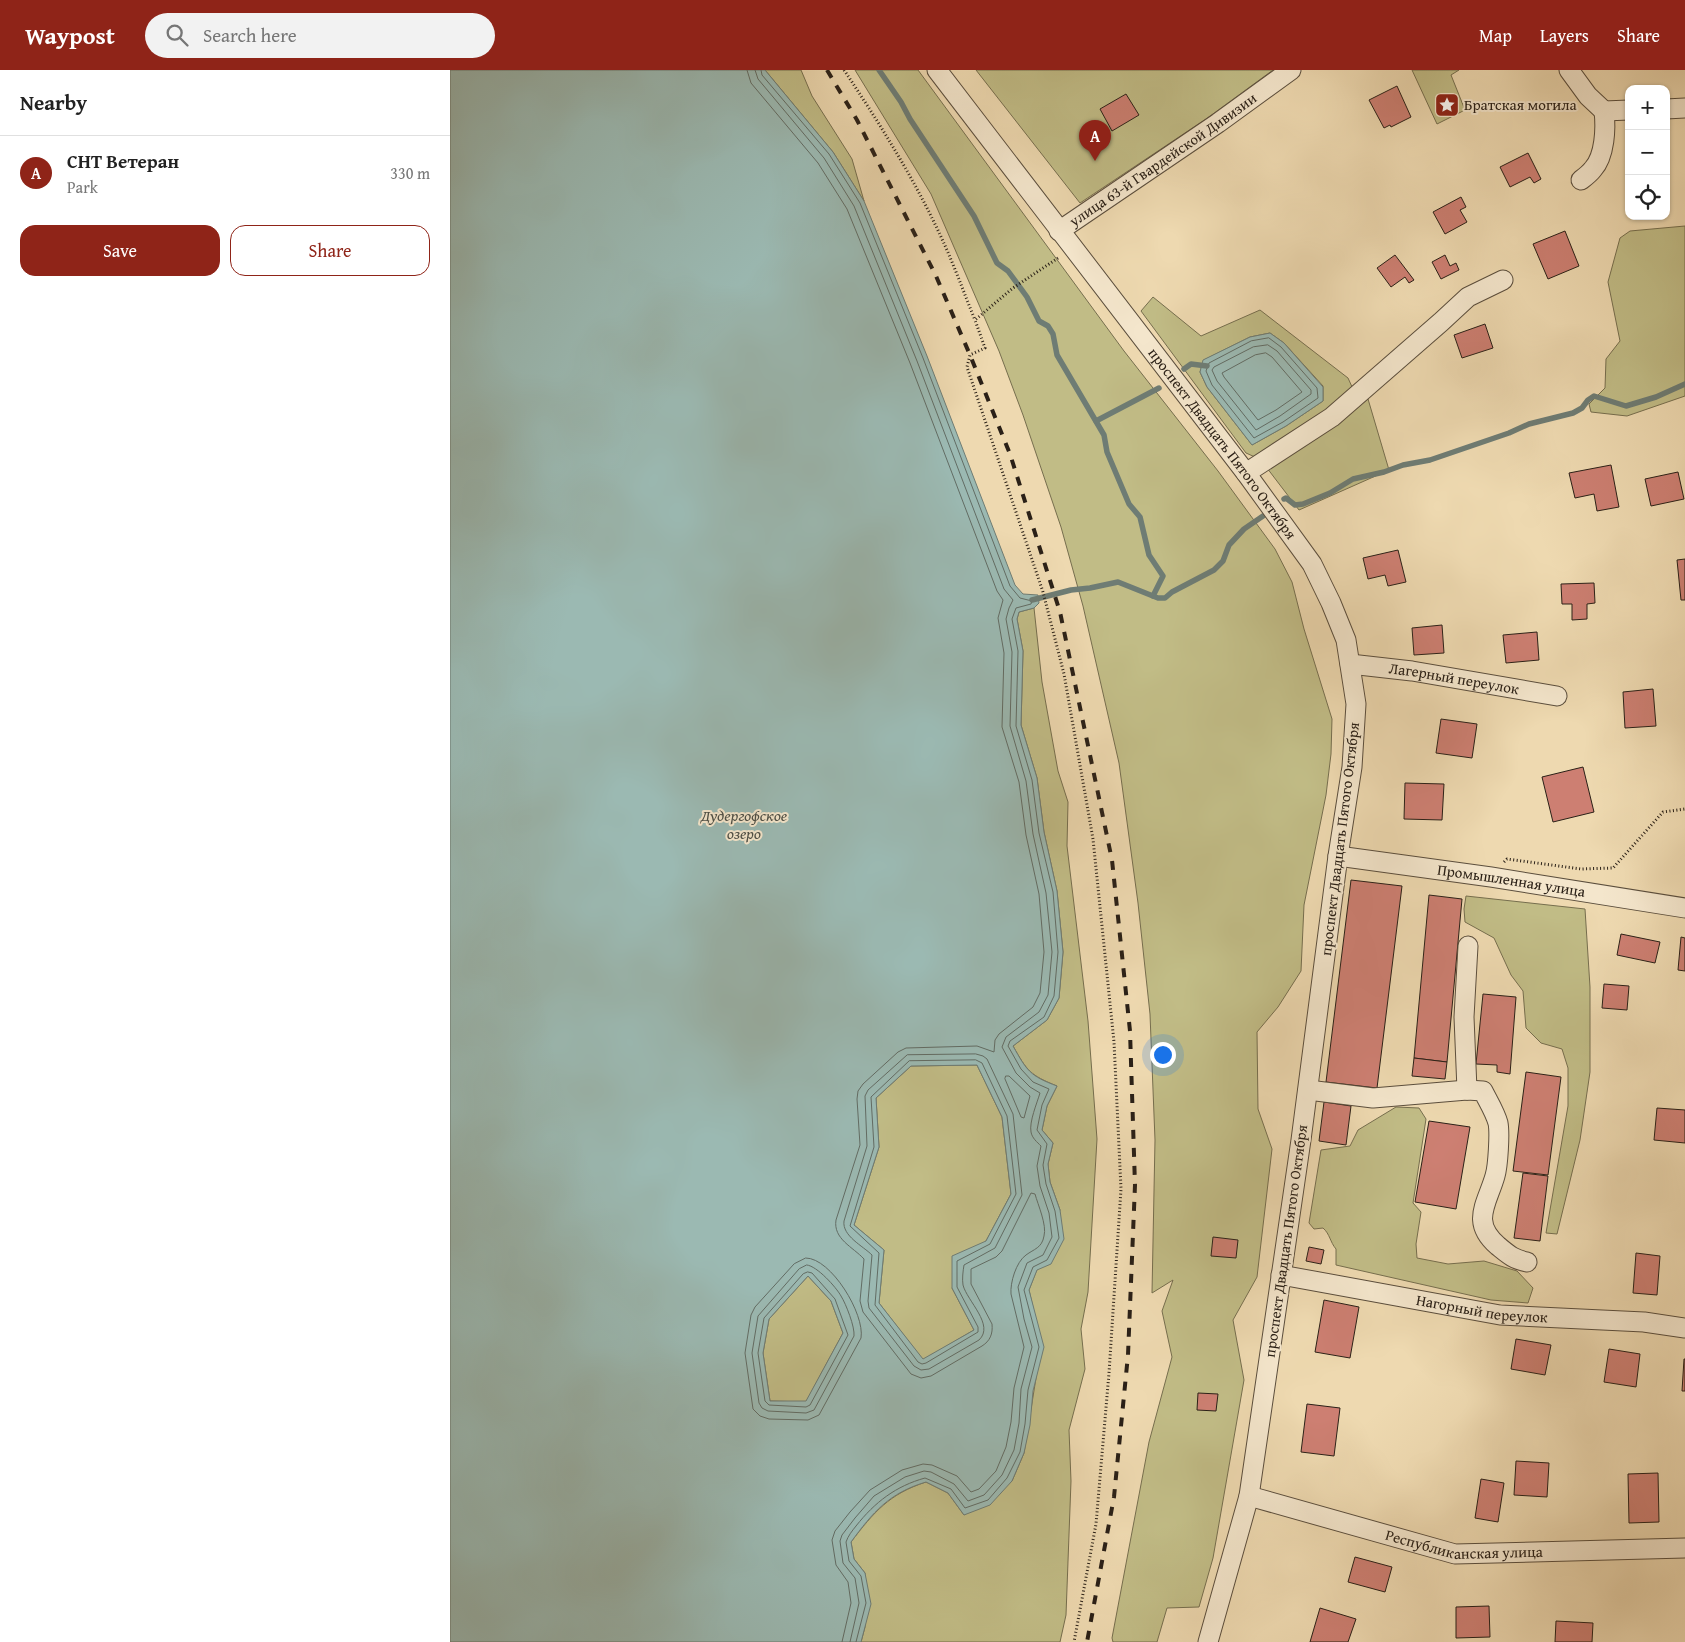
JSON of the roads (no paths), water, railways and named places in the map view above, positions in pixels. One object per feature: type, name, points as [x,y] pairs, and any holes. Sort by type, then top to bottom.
[{"type":"street","name":"проспект Двадцать Пятого Октября","points":[[937,70],[1246,473],[1312,564],[1346,640],[1356,704],[1352,767],[1338,856],[1308,1090],[1249,1496],[1208,1642]]},
{"type":"street","name":"улица 63-й Гвардейской Дивизии","points":[[1060,230],[1218,123],[1291,70]]},
{"type":"street","points":[[1569,70],[1588,96],[1604,111],[1606,123],[1603,147],[1594,168],[1581,180]]},
{"type":"street","points":[[1670,109],[1685,108]]},
{"type":"street","points":[[1604,111],[1625,110]]},
{"type":"street","points":[[1246,473],[1332,417],[1442,322],[1468,297],[1503,280]]},
{"type":"street","name":"Лагерный переулок","points":[[1350,664],[1412,671],[1557,696]]},
{"type":"street","name":"Промышленная улица","points":[[1338,856],[1685,908]]},
{"type":"street","points":[[1467,1090],[1464,1017],[1468,946]]},
{"type":"street","points":[[1308,1090],[1373,1098],[1467,1090],[1483,1091],[1498,1123],[1496,1175],[1484,1205],[1483,1221],[1487,1236],[1514,1259],[1527,1262]]},
{"type":"street","name":"Нагорный переулок","points":[[1281,1275],[1500,1315],[1644,1322],[1685,1328]]},
{"type":"street","name":"Республиканская улица","points":[[1249,1496],[1455,1554],[1685,1548]]},
{"type":"water","name":"Дудергофское озеро","points":[[450,70],[765,70],[833,152],[864,201],[927,356],[1015,585],[1023,594],[1038,595],[1039,603],[1034,608],[1019,612],[1017,619],[1023,651],[1021,725],[1037,778],[1044,832],[1057,891],[1063,952],[1059,998],[1047,1020],[1013,1046],[1030,1072],[1057,1086],[1047,1106],[1042,1130],[1053,1143],[1048,1164],[1050,1182],[1060,1210],[1064,1239],[1051,1264],[1037,1270],[1029,1290],[1044,1347],[1033,1391],[1030,1425],[1024,1453],[1012,1481],[990,1505],[964,1515],[948,1493],[926,1482],[892,1498],[859,1531],[851,1542],[854,1559],[865,1573],[871,1604],[861,1642],[450,1642]],"holes":[[[977,1065],[1002,1117],[1011,1194],[986,1241],[952,1256],[952,1288],[974,1330],[923,1359],[879,1303],[884,1250],[854,1225],[879,1147],[876,1098],[911,1066]],[[808,1276],[831,1301],[843,1333],[806,1401],[770,1401],[763,1353],[769,1319]]]},
{"type":"water","points":[[1270,333],[1284,343],[1323,387],[1323,401],[1286,426],[1252,445],[1207,387],[1200,372],[1203,360],[1250,337]]},
{"type":"waterway","points":[[879,70],[974,216],[997,263],[1008,271],[1027,297],[1039,321],[1048,326],[1053,334],[1057,355],[1104,435],[1107,452],[1129,504],[1140,517],[1149,555],[1163,576],[1153,596]]},
{"type":"waterway","points":[[1184,369],[1191,364],[1207,366]]},
{"type":"waterway","points":[[1284,499],[1286,498],[1295,505],[1303,504],[1330,493],[1353,479],[1384,472],[1403,465],[1430,460],[1509,433],[1529,424],[1573,413],[1582,408],[1594,396],[1626,406],[1656,397],[1685,384]]},
{"type":"waterway","points":[[1096,421],[1159,388]]},
{"type":"waterway","points":[[1032,600],[1071,590],[1118,582],[1158,598],[1165,598],[1172,592],[1214,570],[1223,561],[1229,545],[1244,529],[1263,516]]},
{"type":"railway","points":[[827,70],[857,120],[936,276],[1010,454],[1060,612],[1112,860],[1130,1031],[1135,1185],[1128,1355],[1114,1497],[1087,1642]]},
{"type":"place","name":"Братская могила","points":[[1447,105]]},
{"type":"place","name":"СНТ Ветеран","points":[[1095,161]]}]
